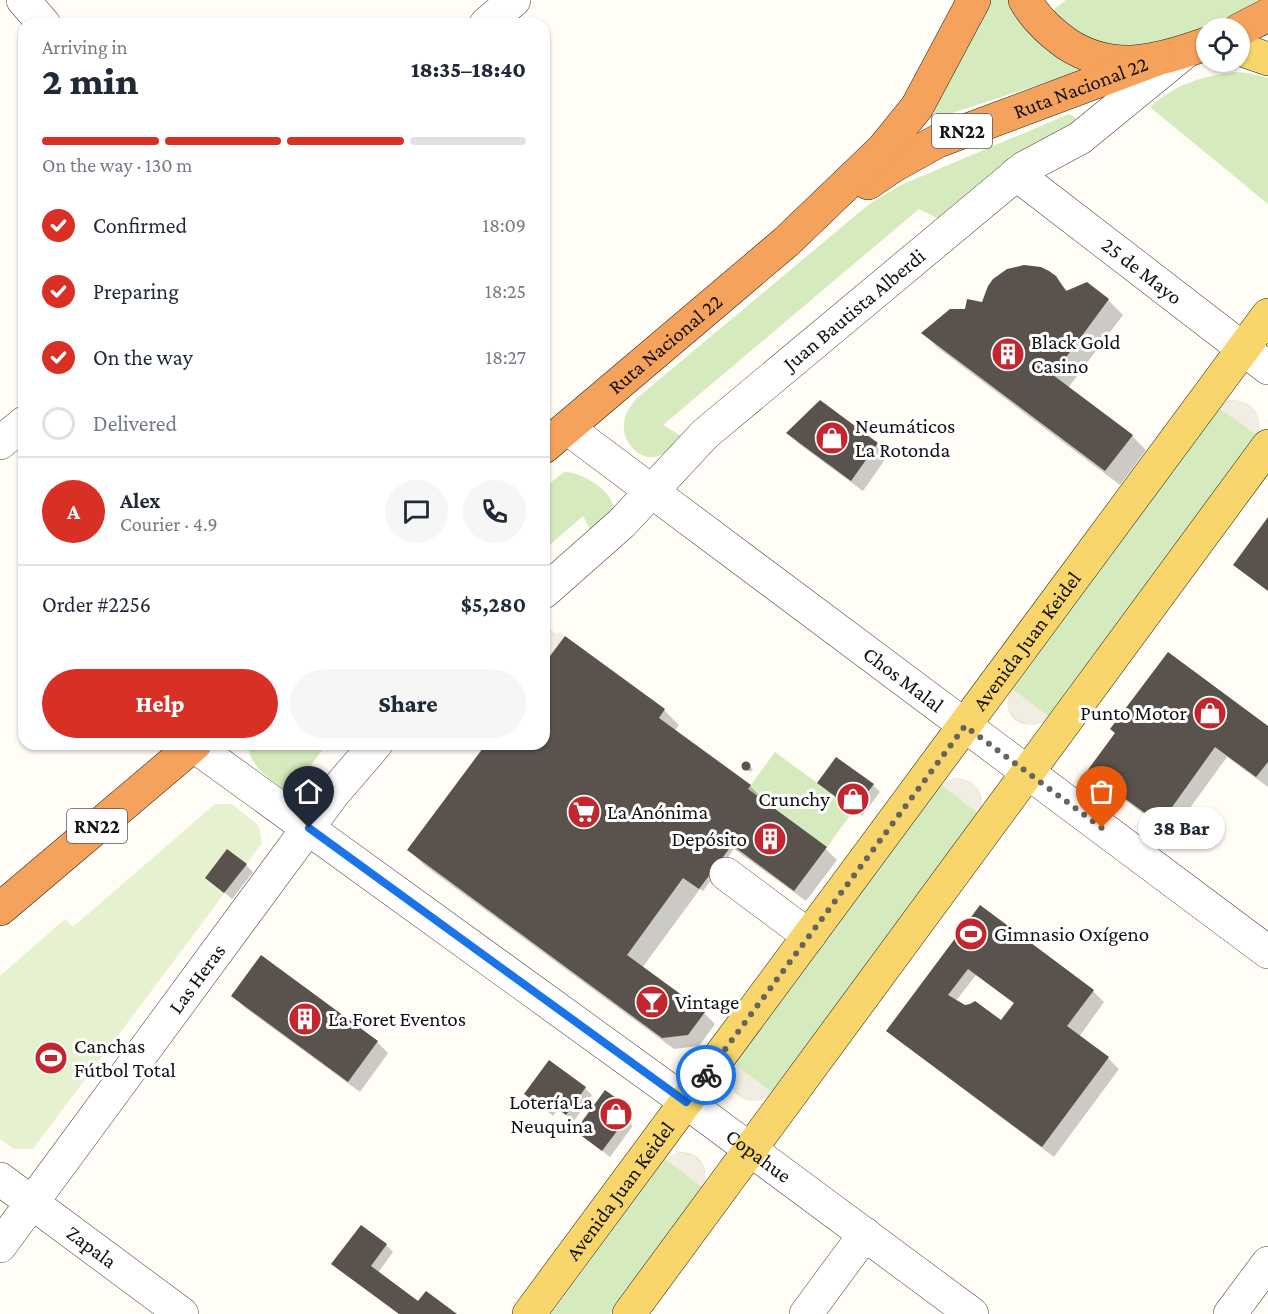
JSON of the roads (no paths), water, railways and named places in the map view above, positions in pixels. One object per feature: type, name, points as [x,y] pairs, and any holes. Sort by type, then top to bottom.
[{"type":"highway","name":"Ruta Nacional 22","points":[[556,437],[786,242],[864,169],[901,129],[931,83],[974,0]]},
{"type":"highway","points":[[1026,0],[1032,11],[1057,37],[1091,56],[1110,62],[1183,52]]},
{"type":"highway","points":[[1250,24],[1268,15]]},
{"type":"highway","name":"Ruta Nacional 22","points":[[786,242],[893,166],[938,141],[1183,52]]},
{"type":"highway","name":"RN22","points":[[0,909],[187,750]]},
{"type":"main road","points":[[1250,53],[1268,59]]},
{"type":"main road","name":"Avenida Juan Keidel","points":[[529,1314],[965,726],[1255,358],[1268,315]]},
{"type":"main road","points":[[629,1314],[1268,446]]},
{"type":"street","points":[[23,0],[39,18]]},
{"type":"street","points":[[493,18],[514,0]]},
{"type":"street","name":"Juan Bautista Alberdi","points":[[550,587],[622,523],[705,434],[1016,174],[1080,138],[1183,52]]},
{"type":"street","name":"25 de Mayo","points":[[1016,174],[1255,358]]},
{"type":"street","points":[[0,443],[18,428]]},
{"type":"street","name":"Chos Malal","points":[[556,437],[651,491],[1268,952]]},
{"type":"street","name":"Copahue","points":[[202,750],[751,1149],[966,1312]]},
{"type":"street","points":[[309,828],[371,750]]},
{"type":"street","name":"Las Heras","points":[[0,1246],[309,828]]},
{"type":"street","points":[[726,874],[809,936]]},
{"type":"street","name":"Zapala","points":[[0,1179],[182,1314]]},
{"type":"street","points":[[806,1314],[865,1234]]},
{"type":"street","points":[[1230,1314],[1268,1263]]},
{"type":"place","name":"Black Gold Casino","points":[[1008,354]]},
{"type":"place","name":"Neumáticos La Rotonda","points":[[832,438]]},
{"type":"place","name":"Punto Motor","points":[[1210,713]]},
{"type":"place","name":"Crunchy","points":[[853,799]]},
{"type":"place","name":"La Anónima","points":[[584,812]]},
{"type":"place","name":"38 Bar","points":[[1102,828]]},
{"type":"place","name":"Depósito","points":[[770,839]]},
{"type":"place","name":"Gimnasio Oxígeno","points":[[971,934]]},
{"type":"place","name":"Vintage","points":[[652,1002]]},
{"type":"place","name":"La Foret Eventos","points":[[305,1019]]},
{"type":"place","name":"Canchas Fútbol Total","points":[[51,1058]]},
{"type":"place","name":"Lotería La Neuquina","points":[[616,1114]]}]
